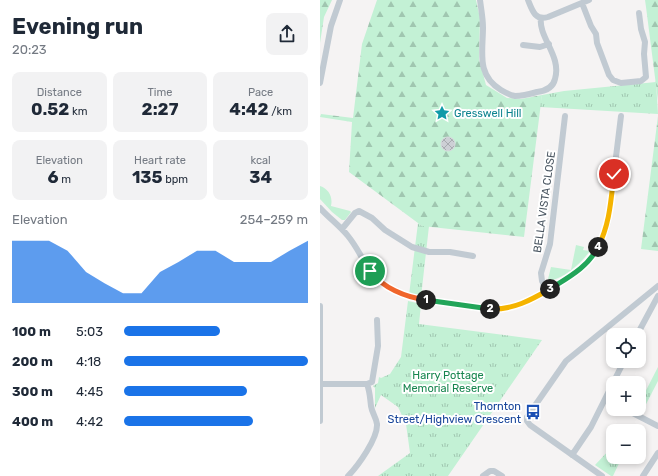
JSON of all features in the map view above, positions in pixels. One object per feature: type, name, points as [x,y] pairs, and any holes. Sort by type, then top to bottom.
[{"type":"street","points":[[320,83],[331,26],[340,0]]},
{"type":"street","points":[[480,0],[483,26],[482,61],[487,78],[495,87],[514,96],[538,92],[550,88],[555,82],[556,75],[554,56],[540,26],[541,18]]},
{"type":"street","points":[[528,0],[534,13],[537,17],[541,18],[548,17],[589,0]]},
{"type":"street","points":[[582,3],[591,26],[596,34],[597,43],[609,75],[613,80],[619,83],[641,81],[646,77],[645,42],[641,29],[639,13]]},
{"type":"street","points":[[523,45],[540,47],[549,44]]},
{"type":"street","name":"BELLA VISTA CLOSE","points":[[547,290],[542,281],[541,273],[550,244],[566,116]]},
{"type":"street","points":[[320,208],[353,242],[366,266],[376,278],[394,290],[416,299],[496,309],[507,308],[519,304],[570,277],[583,267],[596,252],[608,222],[621,116]]},
{"type":"street","points":[[342,230],[355,213],[359,211],[372,218],[385,230],[412,247],[430,252],[450,252],[473,256]]},
{"type":"street","points":[[320,213],[328,217]]},
{"type":"street","points":[[651,308],[655,292]]},
{"type":"street","points":[[641,328],[651,308],[655,292]]},
{"type":"street","points":[[599,475],[524,421],[566,361],[655,292]]},
{"type":"street","points":[[320,306],[320,421]]},
{"type":"street","points":[[321,384],[367,384],[372,381],[377,352],[377,320]]},
{"type":"street","points":[[348,476],[356,466],[376,433],[377,422],[371,408],[370,393],[367,384]]},
{"type":"street","points":[[572,455],[589,431],[605,399]]},
{"type":"street","points":[[639,416],[658,426]]},
{"type":"street","points":[[643,476],[658,453]]},
{"type":"street","points":[[489,463],[490,471]]},
{"type":"street","points":[[483,476],[490,471],[494,471],[502,476]]},
{"type":"green space","points":[[320,0],[332,0],[324,17],[320,43]]},
{"type":"green space","points":[[377,0],[476,0],[480,18],[479,59],[486,85],[507,98],[521,99],[542,95],[524,237],[422,226],[349,172],[352,122],[320,117],[321,114],[353,118],[362,44]]},
{"type":"green space","points":[[645,0],[658,0],[658,101],[646,7]]},
{"type":"green space","points":[[656,82],[658,114],[540,107],[542,95],[564,91]]},
{"type":"green space","points":[[658,116],[658,251],[641,249]]},
{"type":"green space","points":[[320,186],[326,189],[330,194],[331,206],[351,212],[345,220],[342,220],[332,212],[320,199]]},
{"type":"green space","points":[[418,223],[422,226],[429,226],[421,297],[409,295]]},
{"type":"green space","points":[[576,245],[584,247],[583,250],[590,251],[572,270],[561,277],[549,281],[548,279],[551,267],[571,270]]},
{"type":"green space","name":"Harry Pottage Memorial Reserve","points":[[408,301],[421,304],[419,324],[542,340],[448,476],[378,476],[410,453],[406,424],[398,407],[381,395],[375,408],[375,388],[373,386],[378,383],[379,377],[381,378],[390,374],[401,357]]},
{"type":"green space","points":[[658,367],[658,381],[646,404],[646,390]]},
{"type":"green space","points":[[606,453],[606,464],[619,464],[613,476],[595,465]]},
{"type":"building","points":[[445,137],[451,137],[455,141],[455,147],[451,151],[445,151],[441,147],[441,141]]},
{"type":"place","name":"Gresswell Hill","points":[[442,113]]},
{"type":"place","name":"Thornton Street/Highview Crescent","points":[[533,412]]},
{"type":"route","points":[[370,271],[380,282],[402,294],[416,299],[491,309],[507,308],[532,299],[574,274],[583,267],[596,252],[608,222],[614,174]]}]
